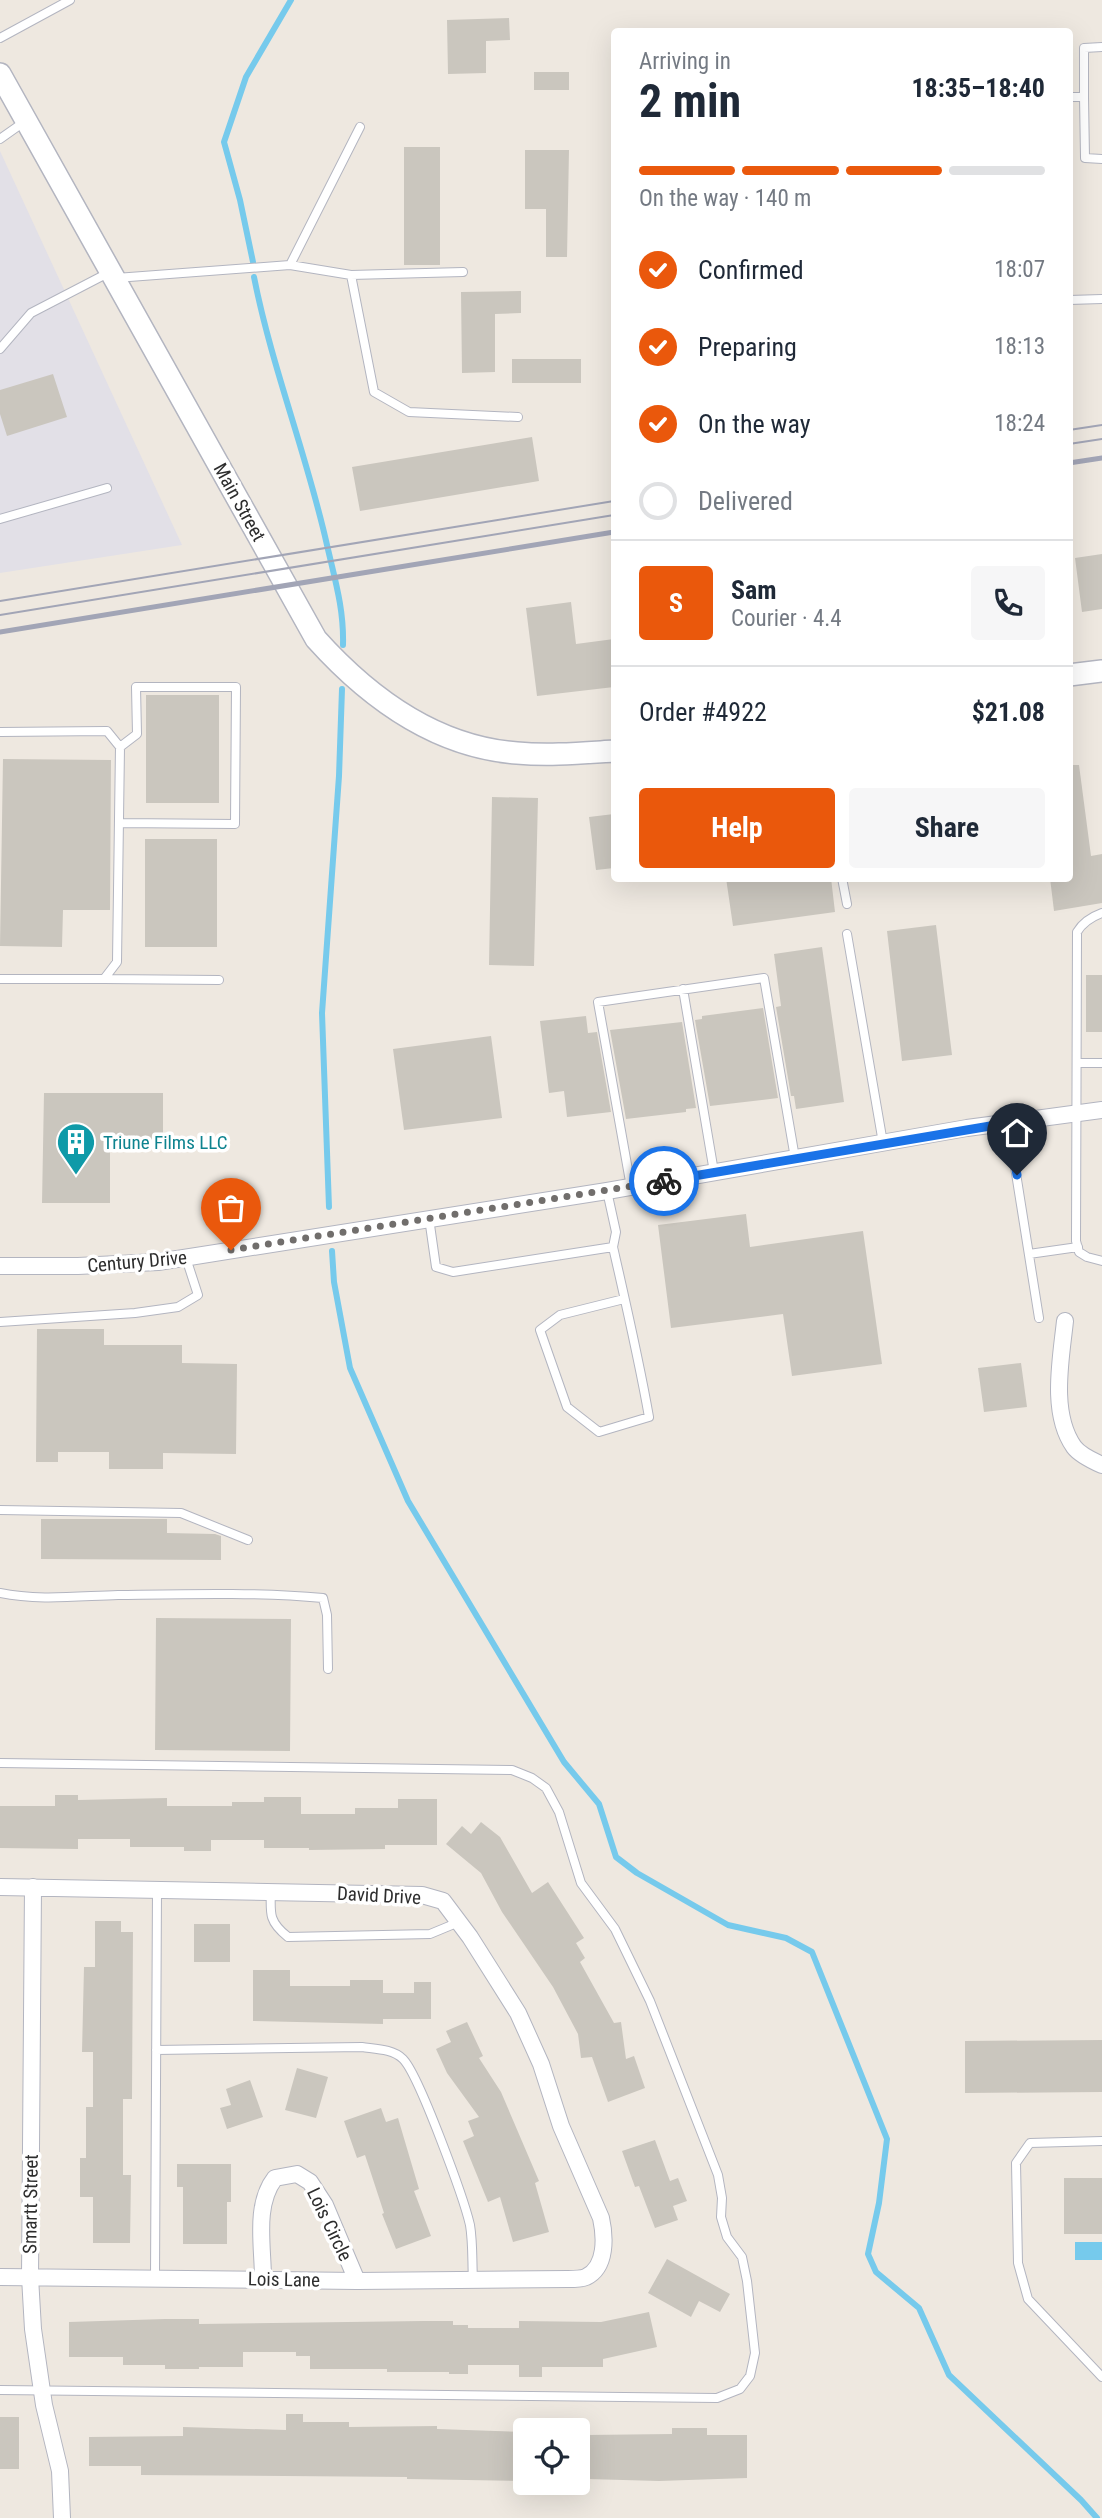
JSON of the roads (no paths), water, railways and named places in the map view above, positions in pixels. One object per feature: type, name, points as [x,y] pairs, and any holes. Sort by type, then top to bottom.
[{"type":"street","name":"Main Street","points":[[0,74],[316,639],[377,698],[428,729],[465,743],[516,753],[611,751]]},
{"type":"street","points":[[1073,675],[1102,671]]},
{"type":"street","name":"Century Drive","points":[[0,1266],[158,1262],[607,1191],[883,1143],[1102,1110]]},
{"type":"street","points":[[1065,1321],[1060,1403],[1064,1424],[1074,1448],[1102,1465]]},
{"type":"street","name":"David Drive","points":[[0,1887],[422,1895],[443,1900],[518,2013],[541,2064],[561,2126],[601,2218],[604,2230],[602,2255],[597,2268],[586,2277],[568,2280]]},
{"type":"street","name":"Smartt Street","points":[[33,1887],[30,2277],[42,2390],[60,2471],[62,2518]]},
{"type":"street","name":"Lois Circle","points":[[263,2278],[262,2209],[266,2189],[275,2178],[297,2174],[310,2182],[325,2205],[357,2281]]},
{"type":"street","name":"Lois Lane","points":[[0,2277],[357,2281],[568,2280]]},
{"type":"lane","points":[[0,38],[70,0]]},
{"type":"lane","points":[[1102,47],[1084,48],[1083,97],[1085,158],[1102,159]]},
{"type":"lane","points":[[1073,97],[1083,97]]},
{"type":"lane","points":[[0,139],[27,120]]},
{"type":"lane","points":[[290,265],[360,127]]},
{"type":"lane","points":[[0,349],[31,313],[114,274],[290,265],[351,275],[463,272]]},
{"type":"lane","points":[[351,275],[374,392],[409,412],[518,417]]},
{"type":"lane","points":[[1073,300],[1102,299]]},
{"type":"lane","points":[[0,519],[107,488]]},
{"type":"lane","points":[[119,823],[235,824],[236,687],[136,687],[137,734],[120,747]]},
{"type":"lane","points":[[0,732],[107,731],[120,747],[117,962],[104,979]]},
{"type":"lane","points":[[843,882],[847,904]]},
{"type":"lane","points":[[1102,914],[1082,924],[1077,932],[1078,1247],[1079,1252],[1087,1257],[1102,1261]]},
{"type":"lane","points":[[847,934],[883,1143]]},
{"type":"lane","points":[[631,1187],[598,1002],[764,978],[795,1158]]},
{"type":"lane","points":[[0,979],[219,980]]},
{"type":"lane","points":[[683,989],[715,1172]]},
{"type":"lane","points":[[1077,1063],[1102,1063]]},
{"type":"lane","points":[[1008,1123],[1039,1318]]},
{"type":"lane","points":[[607,1191],[616,1232],[613,1247],[624,1298],[649,1417],[599,1432],[567,1406],[540,1330],[560,1315],[624,1298]]},
{"type":"lane","points":[[429,1218],[436,1267],[453,1272],[613,1247]]},
{"type":"lane","points":[[1029,1254],[1078,1247]]},
{"type":"lane","points":[[0,1322],[135,1313],[178,1307],[198,1295],[186,1258]]},
{"type":"lane","points":[[0,1510],[181,1513],[248,1540]]},
{"type":"lane","points":[[0,1593],[36,1597],[168,1594],[292,1595],[323,1598],[327,1615],[328,1669]]},
{"type":"lane","points":[[0,1763],[512,1770],[532,1778],[546,1788],[559,1812],[580,1883],[615,1928],[650,2001],[718,2175],[722,2197],[721,2217],[727,2236],[742,2257],[747,2281],[755,2353],[750,2376],[740,2389],[717,2398],[0,2390]]},
{"type":"lane","points":[[155,2278],[157,1890]]},
{"type":"lane","points":[[271,1891],[270,1913],[276,1927],[288,1937],[430,1934],[459,1922]]},
{"type":"lane","points":[[156,2050],[362,2047],[385,2050],[402,2058],[415,2078],[463,2202],[470,2227],[473,2280]]},
{"type":"lane","points":[[1102,2141],[1030,2143],[1016,2163],[1018,2263],[1028,2299],[1102,2377]]},
{"type":"water","points":[[1075,2242],[1102,2242],[1102,2260],[1075,2260]]},
{"type":"waterway","points":[[253,262],[224,142],[246,77],[291,0]]},
{"type":"waterway","points":[[254,277],[270,345],[327,545],[340,607],[343,645]]},
{"type":"waterway","points":[[329,1207],[322,1013],[339,776],[342,689]]},
{"type":"waterway","points":[[332,1251],[334,1282],[350,1368],[408,1501],[564,1762],[599,1804],[616,1857],[637,1873],[728,1925],[786,1938],[812,1952],[887,2139],[879,2203],[868,2254],[876,2272],[919,2308],[949,2375],[1097,2518]]},
{"type":"tram line","points":[[1073,429],[1102,425]]},
{"type":"tram line","points":[[1073,443],[1102,439]]},
{"type":"tram line","points":[[0,601],[611,501]]},
{"type":"tram line","points":[[0,615],[611,515]]},
{"type":"railway","points":[[1073,462],[1102,458]]},
{"type":"railway","points":[[0,632],[611,532]]},
{"type":"place","name":"Triune Films LLC","points":[[76,1176]]}]
